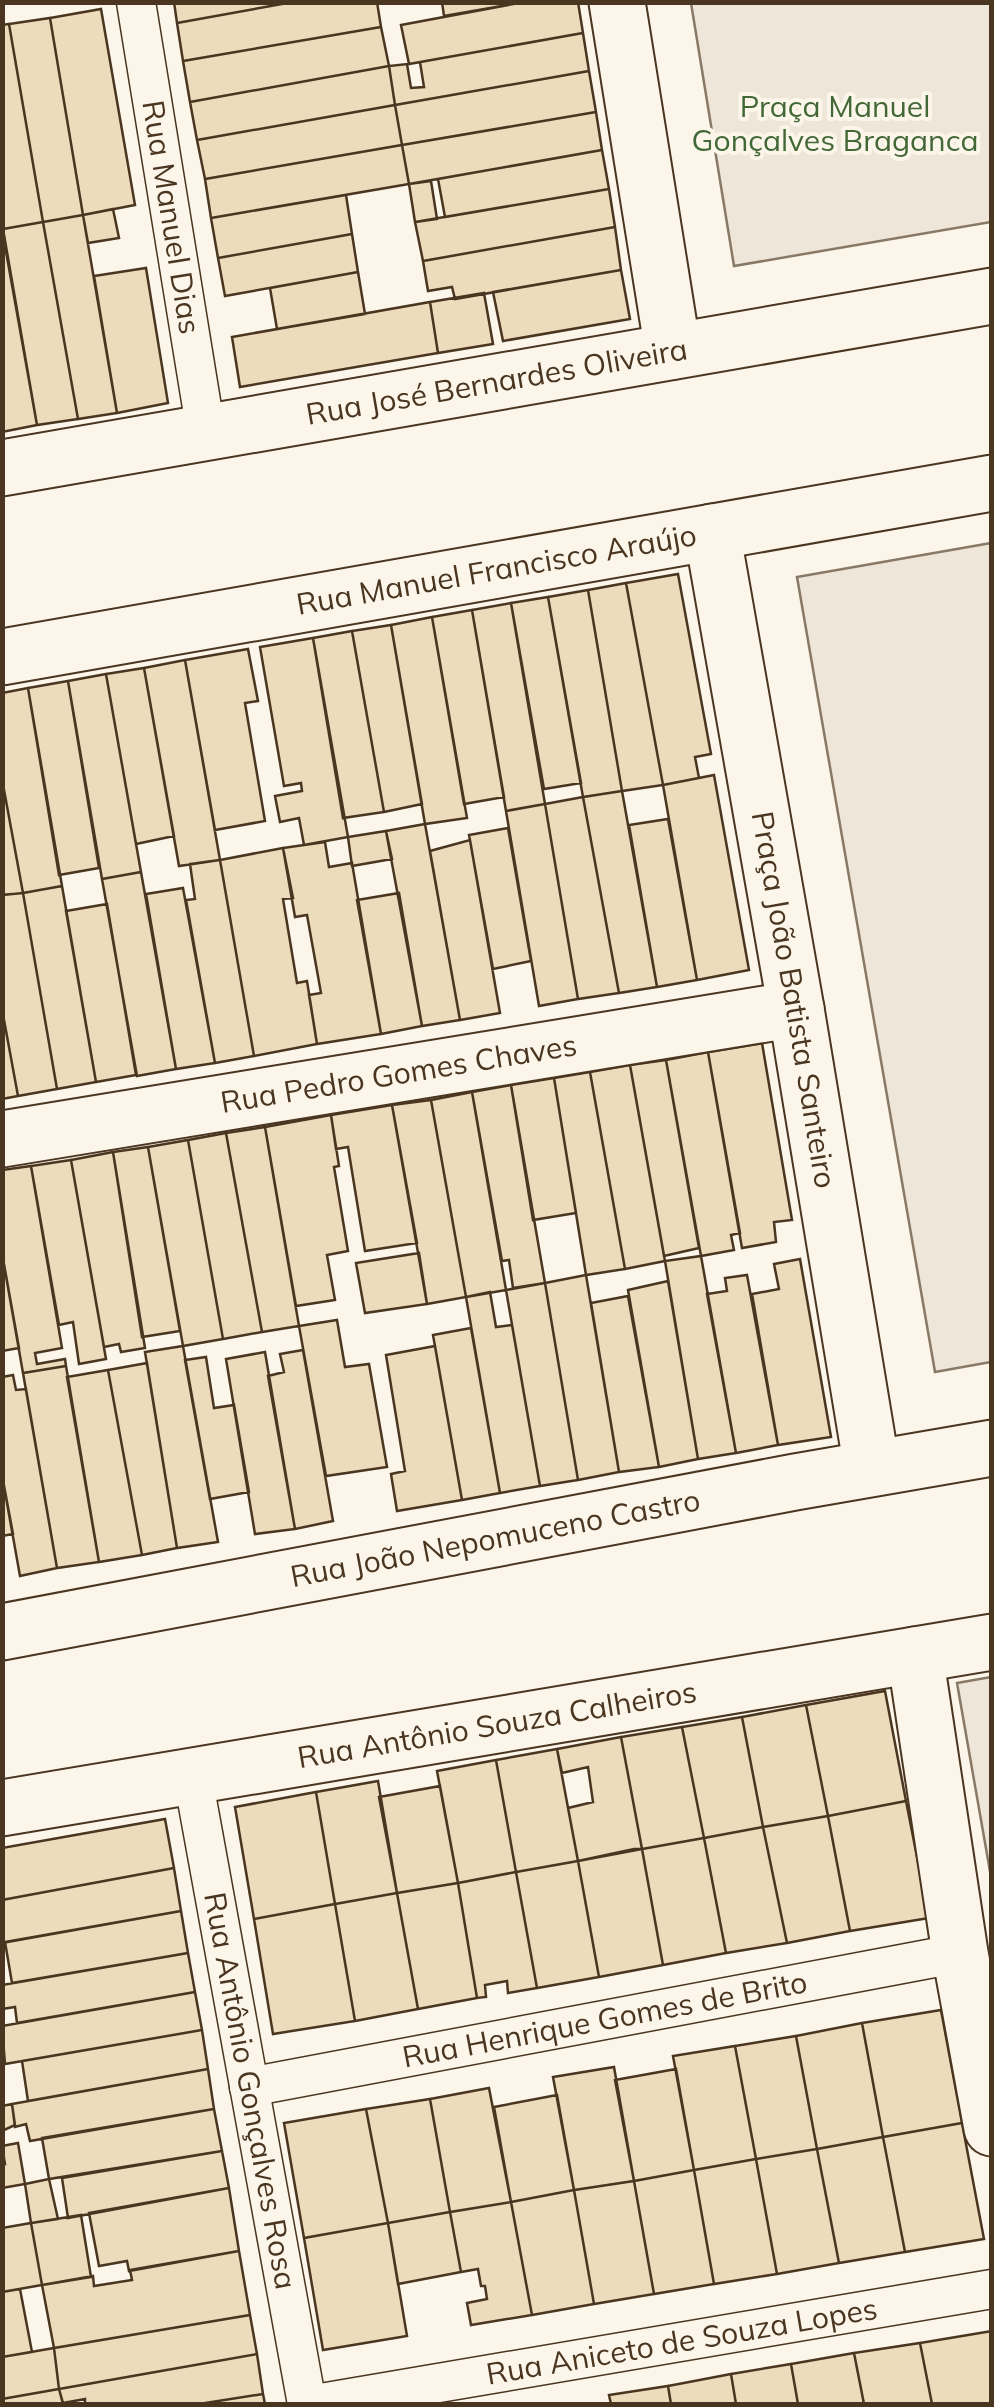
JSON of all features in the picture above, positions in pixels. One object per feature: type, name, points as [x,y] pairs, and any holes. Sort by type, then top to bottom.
[{"type":"street","points":[[617,2],[673,351]]},
{"type":"street","name":"Rua José Bernardes Oliveira","points":[[2,468],[992,296]]},
{"type":"street","name":"Rua Manuel Francisco Araújo","points":[[2,657],[992,483]]},
{"type":"street","name":"Praça João Batista Santeiro","points":[[712,532],[872,1468]]},
{"type":"street","name":"Rua Pedro Gomes Chaves","points":[[2,1139],[796,1010]]},
{"type":"street","name":"Rua João Nepomuceno Castro","points":[[2,1632],[992,1448]]},
{"type":"street","name":"Rua Antônio Souza Calheiros","points":[[2,1808],[992,1642]]},
{"type":"street","points":[[915,1655],[960,1954],[992,2128]]},
{"type":"lane","name":"Rua Manuel Dias","points":[[136,2],[206,432]]},
{"type":"lane","name":"Rua Antônio Gonçalves Rosa","points":[[193,1778],[311,2404]]},
{"type":"lane","name":"Rua Henrique Gomes de Brito","points":[[250,2087],[960,1954]]},
{"type":"lane","name":"Rua Aniceto de Souza Lopes","points":[[311,2404],[992,2288]]},
{"type":"green space","name":"Praça Manuel Gonçalves Braganca","points":[[691,3],[991,3],[991,222],[734,266]]},
{"type":"green space","points":[[991,543],[991,1362],[935,1372],[797,577]]},
{"type":"green space","points":[[992,1677],[991,1877],[957,1683]]},
{"type":"building","points":[[174,2],[293,2],[177,23]]},
{"type":"building","points":[[293,2],[377,2],[381,27],[183,61],[177,23]]},
{"type":"building","points":[[442,2],[524,2],[444,16]]},
{"type":"building","points":[[524,2],[578,2],[583,33],[409,64],[401,25]]},
{"type":"building","points":[[101,9],[135,205],[83,215],[50,18]]},
{"type":"building","points":[[50,18],[83,215],[43,222],[9,24]]},
{"type":"building","points":[[9,24],[43,222],[3,229],[2,25]]},
{"type":"building","points":[[381,27],[389,66],[190,102],[183,61]]},
{"type":"building","points":[[583,33],[589,71],[395,105],[389,66],[407,64],[411,88],[424,87],[420,62]]},
{"type":"building","points":[[389,66],[395,105],[197,140],[190,102]]},
{"type":"building","points":[[589,71],[596,112],[402,145],[395,105]]},
{"type":"building","points":[[395,105],[402,145],[205,179],[197,140]]},
{"type":"building","points":[[596,112],[602,150],[409,184],[402,145]]},
{"type":"building","points":[[402,145],[409,184],[211,218],[205,179]]},
{"type":"building","points":[[602,150],[609,189],[445,217],[438,179]]},
{"type":"building","points":[[431,181],[437,219],[415,222],[409,184]]},
{"type":"building","points":[[609,189],[615,227],[423,261],[415,222]]},
{"type":"building","points":[[346,195],[352,234],[218,258],[211,218]]},
{"type":"building","points":[[113,209],[119,238],[88,243],[83,215]]},
{"type":"building","points":[[83,215],[117,413],[78,419],[43,222]]},
{"type":"building","points":[[43,222],[78,419],[37,425],[3,229]]},
{"type":"building","points":[[615,227],[621,270],[455,299],[452,287],[428,291],[423,261]]},
{"type":"building","points":[[2,229],[37,425],[2,432]]},
{"type":"building","points":[[352,234],[358,272],[225,296],[218,258]]},
{"type":"building","points":[[146,268],[168,403],[117,413],[94,276]]},
{"type":"building","points":[[621,270],[630,319],[503,341],[493,292]]},
{"type":"building","points":[[358,272],[365,314],[277,329],[270,288]]},
{"type":"building","points":[[484,293],[493,344],[438,353],[430,302]]},
{"type":"building","points":[[430,302],[438,353],[240,387],[232,337]]},
{"type":"building","points":[[678,574],[711,754],[695,757],[699,778],[663,785],[626,583]]},
{"type":"building","points":[[626,583],[663,785],[622,791],[588,590]]},
{"type":"building","points":[[588,590],[622,791],[583,797],[548,597]]},
{"type":"building","points":[[548,597],[581,783],[544,789],[511,603]]},
{"type":"building","points":[[511,603],[545,804],[506,811],[472,610]]},
{"type":"building","points":[[472,610],[504,797],[464,804],[432,617]]},
{"type":"building","points":[[432,617],[467,818],[425,824],[391,625]]},
{"type":"building","points":[[391,625],[422,804],[384,812],[352,631]]},
{"type":"building","points":[[352,631],[384,812],[343,818],[313,638]]},
{"type":"building","points":[[313,638],[348,837],[304,845],[299,818],[280,822],[275,796],[302,791],[301,783],[284,786],[260,647]]},
{"type":"building","points":[[248,649],[258,701],[245,703],[265,821],[215,830],[185,660]]},
{"type":"building","points":[[185,660],[220,860],[179,866],[144,668]]},
{"type":"building","points":[[144,668],[174,836],[136,844],[106,674]]},
{"type":"building","points":[[106,674],[141,872],[102,879],[68,681]]},
{"type":"building","points":[[68,681],[99,868],[59,875],[28,688]]},
{"type":"building","points":[[28,688],[62,886],[23,893],[2,779],[2,693]]},
{"type":"building","points":[[714,775],[749,970],[697,980],[663,785]]},
{"type":"building","points":[[2,779],[23,893],[4,895],[2,885]]},
{"type":"building","points":[[622,791],[657,987],[619,993],[583,797]]},
{"type":"building","points":[[583,797],[619,993],[578,999],[545,804]]},
{"type":"building","points":[[545,804],[578,999],[539,1006],[506,811]]},
{"type":"building","points":[[668,819],[697,980],[657,987],[629,825]]},
{"type":"building","points":[[425,824],[460,1020],[422,1026],[386,831]]},
{"type":"building","points":[[508,828],[531,961],[493,969],[469,835]]},
{"type":"building","points":[[386,831],[392,859],[352,866],[348,837]]},
{"type":"building","points":[[470,840],[500,1013],[460,1020],[430,851]]},
{"type":"building","points":[[325,842],[329,867],[352,863],[381,1034],[317,1044],[309,995],[321,993],[307,915],[295,917],[283,848]]},
{"type":"building","points":[[283,848],[293,898],[283,899],[297,983],[307,981],[317,1044],[254,1056],[220,860]]},
{"type":"building","points":[[220,860],[254,1056],[215,1063],[186,900],[195,899],[190,864]]},
{"type":"building","points":[[141,872],[176,1069],[137,1076],[102,879]]},
{"type":"building","points":[[62,886],[96,1082],[57,1089],[23,893]]},
{"type":"building","points":[[183,888],[215,1063],[176,1069],[146,894]]},
{"type":"building","points":[[23,893],[57,1089],[18,1096],[2,1009],[2,895]]},
{"type":"building","points":[[399,893],[422,1026],[381,1034],[357,900]]},
{"type":"building","points":[[107,904],[136,1075],[96,1082],[66,911]]},
{"type":"building","points":[[2,1009],[18,1096],[2,1099]]},
{"type":"building","points":[[762,1043],[792,1220],[774,1222],[776,1242],[742,1248],[708,1052]]},
{"type":"building","points":[[708,1052],[740,1233],[731,1235],[734,1250],[701,1256],[666,1060]]},
{"type":"building","points":[[666,1060],[699,1248],[664,1256],[630,1065]]},
{"type":"building","points":[[630,1065],[665,1261],[625,1269],[590,1072]]},
{"type":"building","points":[[590,1072],[625,1269],[586,1275],[554,1078]]},
{"type":"building","points":[[554,1078],[576,1213],[533,1220],[511,1085]]},
{"type":"building","points":[[511,1085],[545,1283],[513,1288],[509,1260],[502,1261],[472,1092]]},
{"type":"building","points":[[472,1092],[506,1290],[466,1297],[431,1100]]},
{"type":"building","points":[[431,1100],[466,1297],[427,1304],[392,1105]]},
{"type":"building","points":[[392,1105],[417,1243],[365,1251],[348,1147],[336,1149],[331,1115]]},
{"type":"building","points":[[331,1115],[339,1166],[334,1167],[348,1251],[327,1255],[335,1300],[296,1306],[265,1127]]},
{"type":"building","points":[[265,1127],[299,1326],[262,1332],[226,1133]]},
{"type":"building","points":[[226,1133],[262,1332],[223,1339],[188,1140]]},
{"type":"building","points":[[188,1140],[223,1339],[183,1346],[148,1147]]},
{"type":"building","points":[[148,1147],[180,1331],[142,1337],[113,1152]]},
{"type":"building","points":[[113,1152],[145,1348],[121,1352],[119,1344],[104,1347],[71,1160]]},
{"type":"building","points":[[71,1160],[106,1359],[79,1364],[73,1322],[59,1325],[31,1166]]},
{"type":"building","points":[[31,1166],[62,1348],[35,1353],[37,1364],[65,1359],[66,1366],[23,1373],[2,1253],[2,1170]]},
{"type":"building","points":[[2,1253],[19,1348],[2,1351]]},
{"type":"building","points":[[419,1253],[427,1304],[365,1313],[356,1263]]},
{"type":"building","points":[[701,1256],[736,1453],[698,1459],[665,1261]]},
{"type":"building","points":[[800,1259],[831,1437],[778,1445],[752,1294],[779,1289],[774,1264]]},
{"type":"building","points":[[586,1275],[619,1472],[578,1480],[545,1283]]},
{"type":"building","points":[[747,1275],[778,1445],[736,1453],[707,1294],[727,1291],[725,1278]]},
{"type":"building","points":[[668,1281],[698,1459],[659,1467],[628,1290]]},
{"type":"building","points":[[545,1283],[578,1480],[540,1486],[506,1290]]},
{"type":"building","points":[[490,1292],[496,1327],[512,1325],[540,1486],[500,1493],[466,1297]]},
{"type":"building","points":[[628,1296],[659,1467],[619,1472],[591,1303]]},
{"type":"building","points":[[337,1320],[345,1367],[369,1364],[387,1467],[326,1476],[299,1326]]},
{"type":"building","points":[[471,1328],[500,1493],[462,1500],[433,1335]]},
{"type":"building","points":[[183,1346],[218,1542],[177,1548],[145,1352]]},
{"type":"building","points":[[435,1346],[462,1500],[397,1511],[391,1474],[405,1471],[386,1355]]},
{"type":"building","points":[[303,1350],[333,1521],[295,1529],[268,1376],[284,1372],[280,1354]]},
{"type":"building","points":[[265,1352],[295,1529],[255,1534],[226,1359]]},
{"type":"building","points":[[206,1357],[214,1408],[234,1405],[249,1492],[210,1499],[185,1360]]},
{"type":"building","points":[[147,1363],[177,1548],[142,1555],[108,1370]]},
{"type":"building","points":[[66,1366],[99,1562],[57,1568],[23,1373]]},
{"type":"building","points":[[108,1370],[142,1555],[99,1562],[67,1377]]},
{"type":"building","points":[[13,1375],[16,1390],[26,1389],[57,1568],[20,1576],[2,1475],[2,1377]]},
{"type":"building","points":[[2,1475],[13,1534],[2,1536]]},
{"type":"building","points":[[885,1691],[906,1801],[828,1816],[806,1705]]},
{"type":"building","points":[[806,1705],[828,1816],[763,1827],[742,1717]]},
{"type":"building","points":[[742,1717],[763,1827],[704,1838],[682,1727]]},
{"type":"building","points":[[682,1727],[704,1838],[642,1849],[621,1737]]},
{"type":"building","points":[[621,1737],[642,1849],[578,1861],[568,1808],[593,1802],[588,1767],[562,1773],[557,1749]]},
{"type":"building","points":[[557,1749],[578,1861],[516,1872],[496,1760]]},
{"type":"building","points":[[496,1760],[516,1872],[458,1883],[437,1771]]},
{"type":"building","points":[[378,1781],[397,1893],[335,1904],[316,1792]]},
{"type":"building","points":[[440,1786],[458,1883],[397,1893],[379,1797]]},
{"type":"building","points":[[316,1792],[335,1904],[254,1919],[235,1807]]},
{"type":"building","points":[[906,1801],[929,1918],[850,1931],[828,1816]]},
{"type":"building","points":[[828,1816],[850,1931],[787,1943],[763,1827]]},
{"type":"building","points":[[165,1819],[174,1868],[2,1900],[2,1848]]},
{"type":"building","points":[[763,1827],[787,1943],[726,1953],[704,1838]]},
{"type":"building","points":[[704,1838],[726,1953],[663,1965],[642,1849]]},
{"type":"building","points":[[642,1849],[663,1965],[599,1977],[578,1861]]},
{"type":"building","points":[[578,1861],[599,1977],[537,1988],[516,1872]]},
{"type":"building","points":[[174,1868],[181,1911],[2,1943],[2,1900]]},
{"type":"building","points":[[516,1872],[537,1988],[508,1993],[507,1981],[485,1985],[486,1997],[477,1998],[458,1883]]},
{"type":"building","points":[[458,1883],[477,1998],[418,2009],[397,1893]]},
{"type":"building","points":[[397,1893],[418,2009],[355,2021],[335,1904]]},
{"type":"building","points":[[335,1904],[355,2021],[273,2034],[254,1919]]},
{"type":"building","points":[[181,1911],[188,1953],[12,1983],[5,1942]]},
{"type":"building","points":[[188,1953],[195,1992],[17,2023],[15,2007],[2,2009],[2,1985]]},
{"type":"building","points":[[195,1992],[202,2030],[5,2064],[2,2026]]},
{"type":"building","points":[[941,2010],[962,2123],[883,2137],[862,2023]]},
{"type":"building","points":[[862,2023],[883,2137],[817,2149],[796,2036]]},
{"type":"building","points":[[202,2030],[208,2069],[28,2101],[22,2061]]},
{"type":"building","points":[[796,2036],[817,2149],[756,2159],[735,2046]]},
{"type":"building","points":[[735,2046],[756,2159],[694,2170],[673,2056]]},
{"type":"building","points":[[614,2067],[634,2181],[574,2190],[553,2077]]},
{"type":"building","points":[[208,2069],[214,2109],[30,2141],[26,2124],[15,2127],[12,2104]]},
{"type":"building","points":[[676,2069],[694,2170],[634,2181],[615,2080]]},
{"type":"building","points":[[489,2088],[511,2202],[450,2212],[430,2099]]},
{"type":"building","points":[[557,2095],[574,2190],[511,2202],[494,2107]]},
{"type":"building","points":[[430,2099],[450,2212],[388,2223],[366,2109]]},
{"type":"building","points":[[12,2104],[15,2125],[2,2131],[2,2106]]},
{"type":"building","points":[[214,2109],[222,2151],[49,2179],[42,2138]]},
{"type":"building","points":[[366,2109],[388,2223],[304,2238],[284,2123]]},
{"type":"building","points":[[962,2123],[984,2239],[905,2252],[883,2137]]},
{"type":"building","points":[[883,2137],[905,2252],[839,2263],[817,2149]]},
{"type":"building","points":[[18,2143],[25,2184],[2,2188],[2,2146]]},
{"type":"building","points":[[817,2149],[839,2263],[777,2274],[756,2159]]},
{"type":"building","points":[[222,2151],[229,2188],[68,2218],[62,2178]]},
{"type":"building","points":[[756,2159],[777,2274],[714,2284],[694,2170]]},
{"type":"building","points":[[694,2170],[714,2284],[654,2294],[634,2181]]},
{"type":"building","points":[[49,2179],[58,2219],[31,2223],[25,2184]]},
{"type":"building","points":[[634,2181],[654,2294],[594,2304],[574,2190]]},
{"type":"building","points":[[229,2188],[239,2251],[129,2271],[127,2261],[99,2266],[89,2213]]},
{"type":"building","points":[[574,2190],[594,2304],[532,2315],[511,2202]]},
{"type":"building","points":[[511,2202],[532,2315],[471,2325],[467,2303],[487,2299],[485,2286],[481,2286],[478,2269],[461,2272],[450,2212]]},
{"type":"building","points":[[450,2212],[461,2272],[398,2284],[388,2223]]},
{"type":"building","points":[[81,2215],[91,2277],[42,2285],[31,2223]]},
{"type":"building","points":[[31,2223],[42,2285],[2,2292],[2,2228]]},
{"type":"building","points":[[388,2223],[407,2336],[323,2350],[304,2238]]},
{"type":"building","points":[[239,2251],[250,2315],[54,2348],[42,2285],[93,2276],[94,2286],[132,2280],[130,2270]]},
{"type":"building","points":[[20,2289],[32,2352],[2,2357],[2,2292]]},
{"type":"building","points":[[250,2315],[257,2354],[59,2389],[54,2348]]},
{"type":"building","points":[[992,2331],[992,2404],[932,2404],[920,2343]]},
{"type":"building","points":[[920,2343],[932,2404],[864,2404],[854,2353]]},
{"type":"building","points":[[54,2348],[59,2389],[2,2399],[2,2357]]},
{"type":"building","points":[[854,2353],[864,2404],[798,2404],[791,2364]]},
{"type":"building","points":[[257,2354],[263,2394],[199,2404],[85,2404],[85,2399],[63,2403],[59,2389]]},
{"type":"building","points":[[791,2364],[798,2404],[736,2404],[731,2374]]},
{"type":"building","points":[[731,2374],[736,2404],[671,2404],[668,2386]]},
{"type":"building","points":[[668,2386],[671,2404],[611,2404],[609,2395]]},
{"type":"building","points":[[59,2389],[63,2404],[2,2404],[2,2399]]},
{"type":"building","points":[[263,2394],[265,2404],[199,2404]]}]
